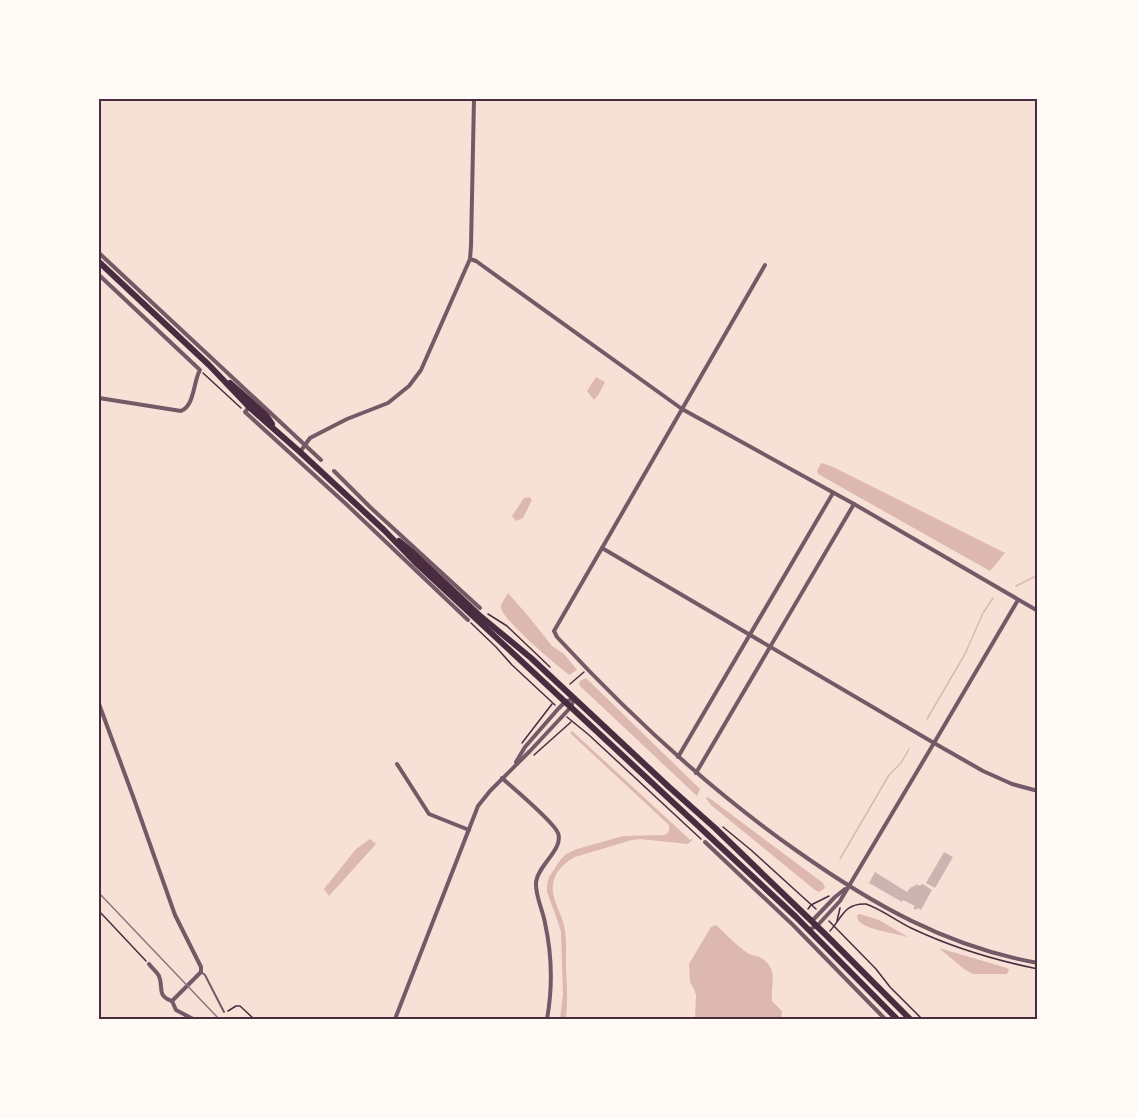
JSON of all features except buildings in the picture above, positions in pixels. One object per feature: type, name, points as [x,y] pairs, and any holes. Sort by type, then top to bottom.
[{"type":"main road","points":[[99,262],[209,365],[249,407],[266,415],[279,432],[300,452],[386,527],[415,562],[531,658],[715,828],[815,923],[910,1019]]},
{"type":"main road","points":[[478,614],[568,704],[808,930],[897,1019]]},
{"type":"street","points":[[300,452],[310,438],[347,419],[388,403],[409,386],[421,369],[470,259],[474,99]]},
{"type":"street","points":[[99,253],[321,459]]},
{"type":"street","points":[[470,259],[476,261],[682,409],[854,504],[1038,611]]},
{"type":"street","points":[[765,265],[554,631],[586,669],[640,723],[696,773],[774,835],[848,886],[887,909],[953,940],[1038,963]]},
{"type":"street","points":[[99,275],[200,370],[196,376],[189,406],[181,411],[99,398]]},
{"type":"street","points":[[249,407],[345,503],[415,562],[468,620]]},
{"type":"street","points":[[334,471],[386,527],[478,614]]},
{"type":"street","points":[[678,757],[833,493]]},
{"type":"street","points":[[696,773],[854,504]]},
{"type":"street","points":[[602,548],[983,771],[1012,784],[1038,792]]},
{"type":"street","points":[[808,930],[825,918],[840,901],[1018,600]]},
{"type":"street","points":[[513,768],[525,747],[558,709],[574,698]]},
{"type":"street","points":[[99,704],[175,915],[201,967],[201,972],[172,1001]]},
{"type":"street","points":[[395,1019],[478,806],[564,714],[568,704]]},
{"type":"street","points":[[397,764],[429,814],[469,830]]},
{"type":"street","points":[[502,778],[550,823],[557,831],[559,838],[557,847],[542,868],[537,881],[537,894],[549,945],[552,980],[547,1019]]},
{"type":"street","points":[[705,842],[793,925],[885,1019]]},
{"type":"street","points":[[815,923],[820,913],[848,886]]},
{"type":"street","points":[[149,964],[159,975],[161,993],[172,1001],[176,1010],[193,1019]]},
{"type":"lane","points":[[201,972],[205,975],[224,1012]]},
{"type":"path","points":[[200,370],[249,407]]},
{"type":"path","points":[[478,614],[507,626],[553,670]]},
{"type":"path","points":[[468,620],[558,709]]},
{"type":"path","points":[[569,684],[586,669]]},
{"type":"path","points":[[564,714],[705,842]]},
{"type":"path","points":[[532,757],[572,721]]},
{"type":"path","points":[[720,825],[820,913]]},
{"type":"path","points":[[804,913],[811,905],[830,896]]},
{"type":"path","points":[[99,911],[149,964]]},
{"type":"path","points":[[825,918],[922,1019]]},
{"type":"path","points":[[224,1012],[240,1006],[254,1019]]},
{"type":"shaded area","points":[[596,377],[605,382],[594,400],[587,391]]},
{"type":"shaded area","points":[[821,463],[1005,553],[990,571],[818,474]]},
{"type":"shaded area","points":[[529,497],[532,500],[523,518],[516,521],[512,516],[524,498]]},
{"type":"shaded area","points":[[508,593],[552,646],[564,654],[577,670],[569,675],[509,621],[501,606]]},
{"type":"shaded area","points":[[586,678],[700,789],[697,796],[579,685],[580,681]]},
{"type":"shaded area","points":[[572,731],[690,840],[694,838],[688,844],[632,840],[575,857],[558,872],[553,890],[565,930],[567,993],[566,1019],[560,1019],[563,994],[561,932],[547,892],[549,877],[566,854],[577,849],[623,836],[664,835],[669,828],[669,825],[570,733]]},
{"type":"shaded area","points":[[708,797],[823,883],[825,888],[819,892],[815,890],[711,805],[706,798]]},
{"type":"shaded area","points":[[370,839],[376,844],[329,896],[324,889],[356,849]]},
{"type":"shaded area","points":[[857,915],[879,920],[908,937],[865,925],[858,920]]},
{"type":"shaded area","points":[[716,925],[742,949],[761,958],[770,966],[773,975],[772,1001],[782,1011],[781,1019],[695,1019],[696,995],[690,982],[689,964],[711,927]]},
{"type":"shaded area","points":[[939,948],[1009,970],[1007,974],[973,974]]},
{"type":"waterway","points":[[1016,586],[1038,575]]},
{"type":"waterway","points":[[927,719],[965,654],[983,613],[993,598]]},
{"type":"waterway","points":[[840,859],[889,775],[901,763],[909,749]]},
{"type":"railway","points":[[99,893],[219,1019]]}]
